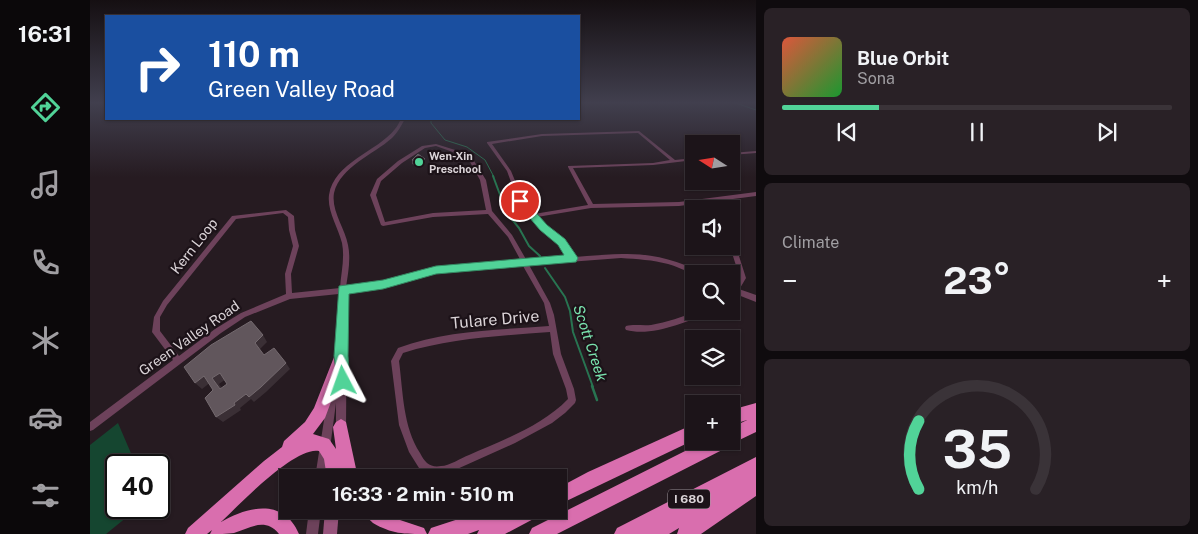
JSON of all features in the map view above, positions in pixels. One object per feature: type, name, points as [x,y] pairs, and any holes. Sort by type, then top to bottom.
[{"type":"highway","points":[[194,534],[272,464],[317,418],[327,398],[341,356]]},
{"type":"highway","points":[[740,415],[756,410]]},
{"type":"highway","points":[[740,432],[756,424]]},
{"type":"highway","points":[[341,427],[348,469]]},
{"type":"highway","points":[[567,492],[685,436]]},
{"type":"highway","points":[[272,464],[300,444],[314,442],[325,446],[333,457],[334,469]]},
{"type":"highway","name":"I 680","points":[[538,534],[704,450]]},
{"type":"highway","name":"I 680","points":[[623,534],[756,465]]},
{"type":"highway","points":[[567,488],[594,478]]},
{"type":"highway","name":"I 680","points":[[651,534],[756,478]]},
{"type":"highway","points":[[686,534],[756,486]]},
{"type":"highway","points":[[219,534],[240,520],[262,515],[278,520],[290,534]]},
{"type":"highway","points":[[381,519],[389,525],[418,534]]},
{"type":"highway","points":[[437,534],[464,528],[488,519]]},
{"type":"highway","points":[[486,534],[515,519]]},
{"type":"main road","points":[[330,534],[331,519]]},
{"type":"street","points":[[336,469],[341,427],[343,381],[341,356],[345,245],[332,205],[332,193],[341,176],[370,150],[392,136],[400,127]]},
{"type":"street","points":[[572,258],[562,242],[532,216],[516,192],[509,171],[490,143],[542,135],[639,132],[674,161]]},
{"type":"street","points":[[436,145],[457,151],[472,161],[483,180],[489,212],[433,215],[383,224],[373,195],[380,180],[412,154],[428,146],[436,145]]},
{"type":"street","points":[[740,153],[756,152]]},
{"type":"street","points":[[590,206],[570,166],[685,160]]},
{"type":"street","points":[[532,216],[590,206],[688,203],[756,194]]},
{"type":"street","name":"Kern Loop","points":[[178,361],[156,332],[157,317],[165,303],[234,217],[284,211],[291,216],[296,246],[288,274],[289,296]]},
{"type":"street","name":"Tulare Drive","points":[[489,212],[510,236],[547,303],[553,329],[557,353],[572,397],[568,406],[541,425],[443,471],[432,471],[422,465],[412,449],[403,425],[395,361],[402,350],[421,343],[446,338],[553,329]]},
{"type":"street","name":"Green Valley Road","points":[[90,428],[178,361],[243,315],[289,296],[383,284],[436,270],[572,258],[641,256],[664,260],[685,268]]},
{"type":"street","points":[[740,269],[743,278],[740,282]]},
{"type":"street","points":[[740,295],[756,300]]},
{"type":"street","points":[[629,328],[638,330],[685,318]]},
{"type":"street","points":[[321,469],[341,356]]},
{"type":"street","points":[[312,534],[314,519]]},
{"type":"green space","points":[[118,423],[131,454],[105,454],[105,519],[124,519],[106,534],[90,534],[90,445]]},
{"type":"building","points":[[418,154],[425,159],[420,163],[412,160]]},
{"type":"building","points":[[251,321],[263,335],[255,343],[264,355],[274,348],[286,363],[249,397],[246,394],[234,403],[235,405],[216,417],[205,398],[213,390],[204,376],[195,383],[184,367],[211,345]],"holes":[[[220,373],[227,384],[220,389],[212,378]]]},
{"type":"waterway","name":"Scott Creek","points":[[434,127],[445,140],[467,147],[485,160],[494,177]]},
{"type":"waterway","name":"Scott Creek","points":[[493,176],[502,200],[502,207],[519,228],[529,246],[540,256]]},
{"type":"waterway","name":"Scott Creek","points":[[545,268],[565,297],[570,311],[573,332],[593,387]]},
{"type":"waterway","name":"Scott Creek","points":[[592,386],[597,400]]},
{"type":"place","name":"Wen-Xin Preschool","points":[[419,162]]},
{"type":"route","points":[[343,381],[341,356],[343,290],[368,288],[436,270],[572,258],[562,242],[544,228],[520,201]]}]
